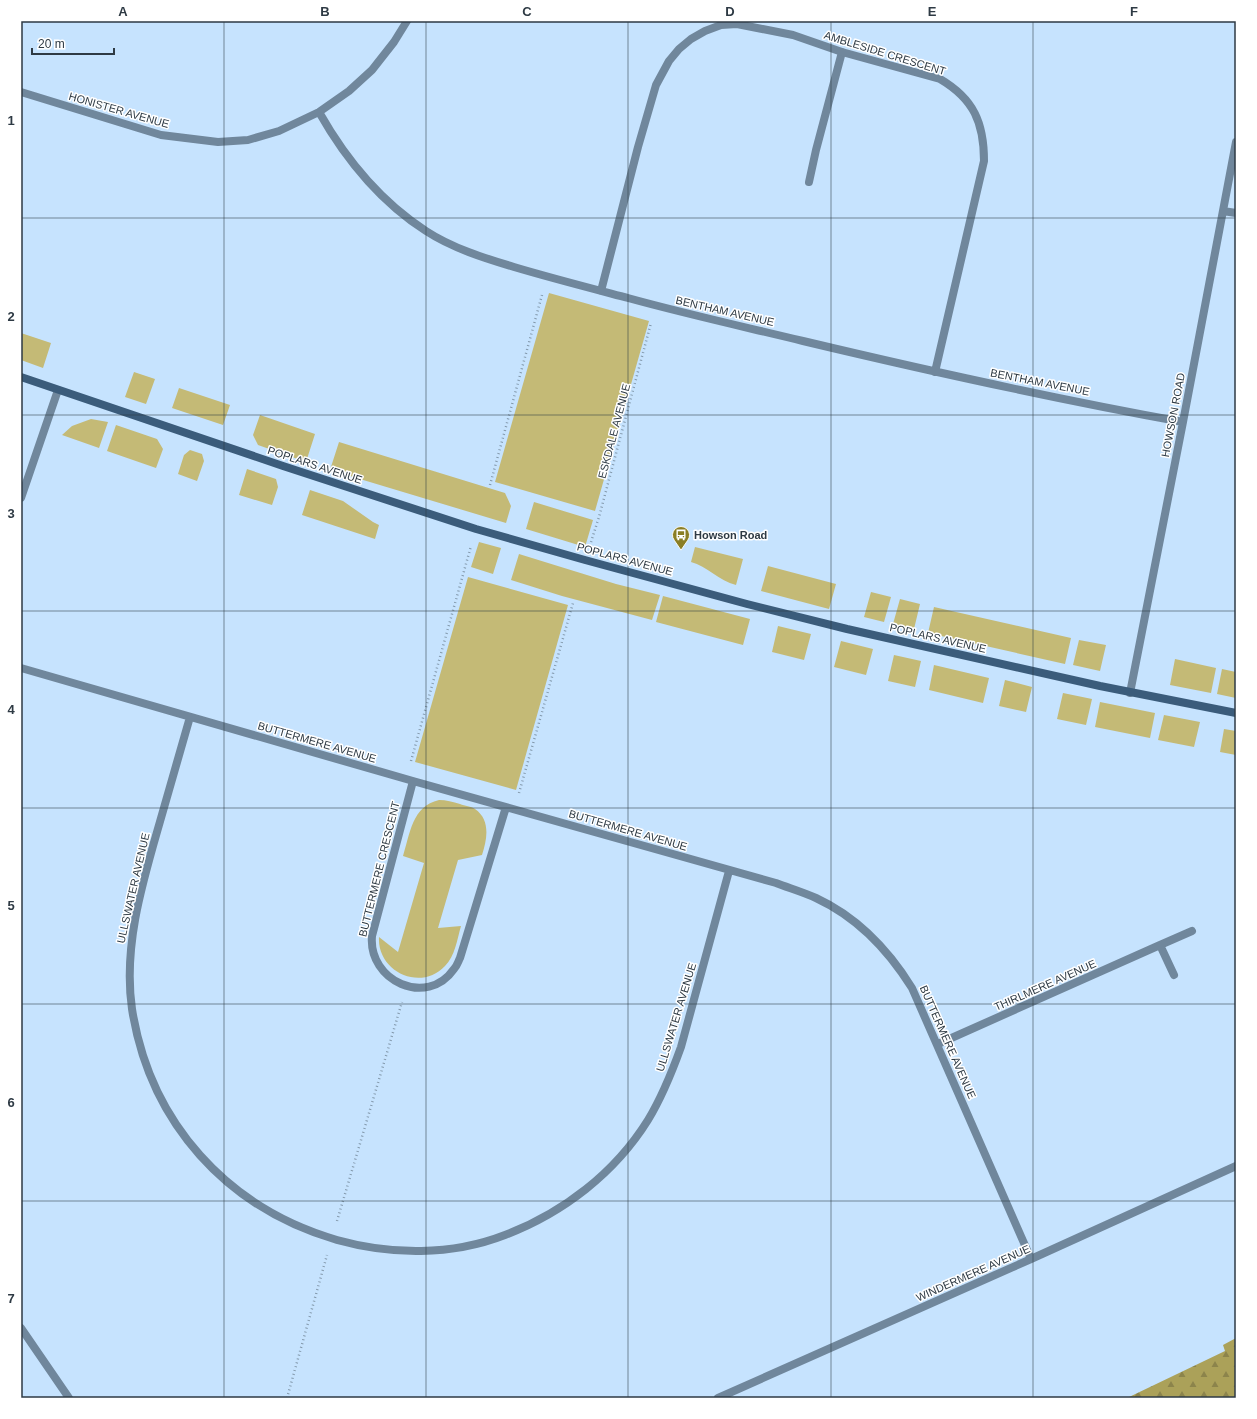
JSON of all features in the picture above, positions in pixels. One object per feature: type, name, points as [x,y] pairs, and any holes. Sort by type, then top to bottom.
[{"type":"street","name":"HONISTER AVENUE","points":[[21,92],[161,135],[218,142],[248,140],[279,131],[319,112],[349,91],[372,70],[394,42],[407,21]]},
{"type":"street","name":"AMBLESIDE CRESCENT","points":[[601,291],[638,147],[656,85],[669,61],[679,49],[691,39],[705,31],[721,25],[736,24],[793,35],[842,52],[940,79],[954,88],[966,100],[975,114],[981,129],[984,144],[984,161],[935,372]]},
{"type":"street","points":[[809,182],[842,52]]},
{"type":"street","name":"BENTHAM AVENUE","points":[[319,112],[340,147],[387,200],[426,232],[481,257],[547,277],[656,306],[935,372],[1184,422]]},
{"type":"street","name":"HOWSON ROAD","points":[[1130,693],[1184,422],[1236,142]]},
{"type":"street","points":[[1223,211],[1236,213]]},
{"type":"street","name":"POPLARS AVENUE","points":[[21,377],[276,464],[476,529],[585,560],[747,604],[847,629],[1130,693],[1236,713]]},
{"type":"street","points":[[21,498],[58,390]]},
{"type":"street","name":"BUTTERMERE AVENUE","points":[[21,668],[190,718],[776,883],[804,893],[836,909],[872,937],[901,971],[918,1000],[1031,1259]]},
{"type":"street","name":"ULLSWATER AVENUE","points":[[190,718],[147,866],[130,948],[132,1007],[137,1036],[151,1077],[163,1102],[189,1142],[224,1180],[263,1209],[300,1227],[354,1245],[380,1249],[426,1251],[454,1249],[504,1236],[550,1214],[574,1198],[606,1172],[629,1146],[648,1121],[662,1095],[673,1069],[681,1046],[729,870]]},
{"type":"street","name":"BUTTERMERE CRESCENT","points":[[409,780],[371,945],[373,954],[383,971],[397,983],[407,986],[417,988],[428,987],[439,983],[455,969],[460,958],[506,807]]},
{"type":"street","name":"THIRLMERE AVENUE","points":[[938,1044],[1192,931]]},
{"type":"street","points":[[1160,945],[1174,975]]},
{"type":"street","name":"WINDERMERE AVENUE","points":[[718,1398],[1236,1166]]},
{"type":"street","points":[[21,1328],[69,1398]]},
{"type":"path","points":[[490,485],[547,277]]},
{"type":"path","name":"ESKDALE AVENUE","points":[[585,560],[599,518],[656,306]]},
{"type":"path","points":[[409,780],[476,529]]},
{"type":"path","points":[[515,809],[573,603]]},
{"type":"path","points":[[287,1398],[332,1238],[407,986]]},
{"type":"shaded area","points":[[549,293],[649,321],[595,511],[495,482]]},
{"type":"shaded area","points":[[21,333],[51,343],[43,368],[21,360]]},
{"type":"shaded area","points":[[134,372],[155,379],[146,404],[125,397]]},
{"type":"shaded area","points":[[179,388],[230,405],[223,425],[172,408]]},
{"type":"shaded area","points":[[260,415],[315,434],[306,462],[258,445],[253,435]]},
{"type":"shaded area","points":[[91,419],[108,422],[99,448],[62,435],[72,426]]},
{"type":"shaded area","points":[[116,425],[157,439],[163,449],[156,468],[107,451]]},
{"type":"shaded area","points":[[339,442],[505,493],[511,506],[506,523],[330,470]]},
{"type":"shaded area","points":[[190,450],[202,454],[204,461],[197,481],[178,474],[184,455]]},
{"type":"shaded area","points":[[247,469],[276,479],[278,487],[272,505],[239,495]]},
{"type":"shaded area","points":[[310,490],[343,501],[379,525],[375,539],[302,515]]},
{"type":"shaded area","points":[[534,502],[593,520],[585,547],[526,529]]},
{"type":"shaded area","points":[[479,542],[501,548],[493,574],[471,567]]},
{"type":"shaded area","points":[[695,547],[743,559],[736,585],[691,562]]},
{"type":"shaded area","points":[[519,554],[616,584],[660,595],[652,620],[562,596],[511,580]]},
{"type":"shaded area","points":[[768,566],[836,584],[829,609],[761,591]]},
{"type":"shaded area","points":[[468,577],[568,605],[516,790],[415,762]]},
{"type":"shaded area","points":[[871,592],[891,597],[884,622],[864,617]]},
{"type":"shaded area","points":[[663,596],[750,619],[743,645],[656,622]]},
{"type":"shaded area","points":[[900,599],[920,604],[914,629],[893,624]]},
{"type":"shaded area","points":[[934,607],[1071,638],[1065,664],[928,633]]},
{"type":"shaded area","points":[[778,626],[811,634],[804,660],[772,652]]},
{"type":"shaded area","points":[[1079,640],[1106,645],[1100,671],[1073,665]]},
{"type":"shaded area","points":[[841,641],[873,649],[866,675],[834,667]]},
{"type":"shaded area","points":[[894,655],[921,661],[915,687],[888,681]]},
{"type":"shaded area","points":[[1175,659],[1216,668],[1211,693],[1170,685]]},
{"type":"shaded area","points":[[934,665],[989,678],[983,703],[929,690]]},
{"type":"shaded area","points":[[1222,669],[1236,672],[1236,698],[1217,694]]},
{"type":"shaded area","points":[[1005,680],[1032,687],[1026,712],[999,706]]},
{"type":"shaded area","points":[[1063,693],[1092,699],[1086,725],[1057,719]]},
{"type":"shaded area","points":[[1100,702],[1155,713],[1150,738],[1095,727]]},
{"type":"shaded area","points":[[1164,715],[1200,722],[1194,747],[1158,740]]},
{"type":"shaded area","points":[[1224,729],[1236,731],[1236,755],[1220,752]]},
{"type":"shaded area","points":[[439,800],[452,802],[475,809],[484,819],[486,824],[486,837],[482,855],[458,860],[438,928],[461,926],[451,958],[445,966],[435,974],[424,977],[413,977],[402,974],[385,960],[380,949],[379,937],[398,952],[424,863],[403,856],[410,830],[423,808],[430,803]]},
{"type":"green space","points":[[1236,1338],[1236,1398],[1127,1398],[1225,1351],[1223,1345]]},
{"type":"place","name":"Howson Road","points":[[681,550]]}]
